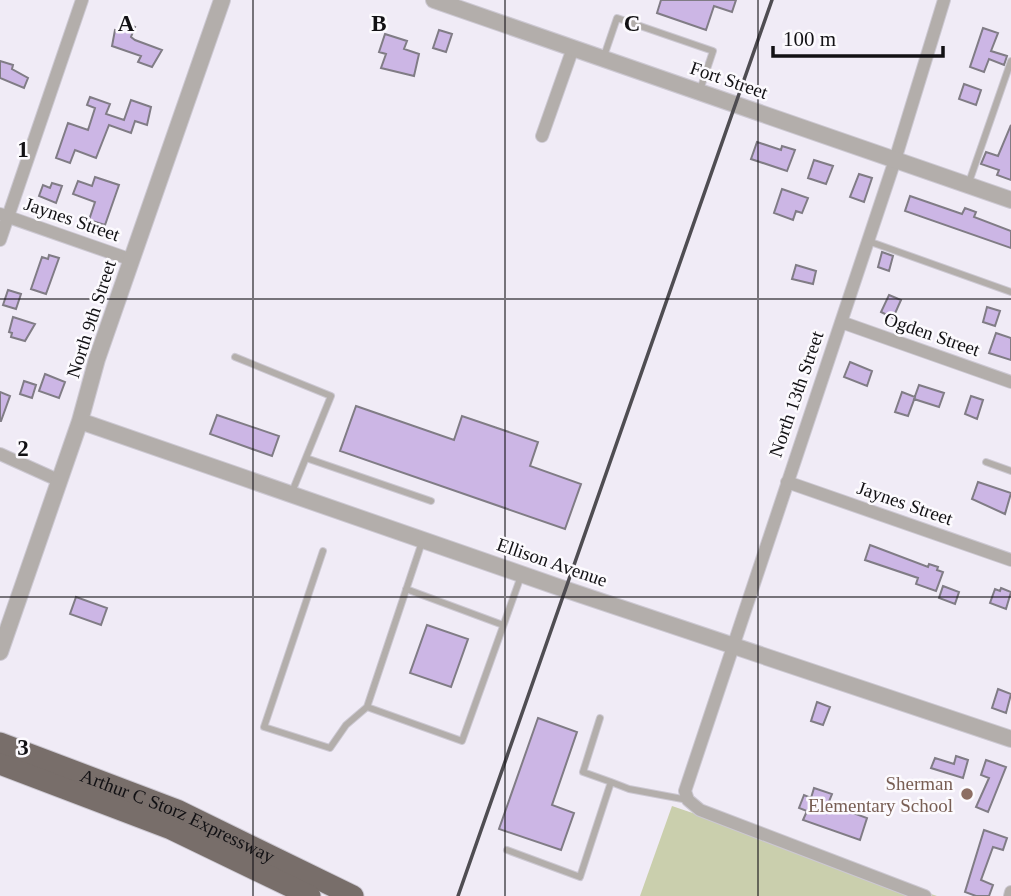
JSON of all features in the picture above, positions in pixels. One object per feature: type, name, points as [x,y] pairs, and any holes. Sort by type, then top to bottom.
[{"type":"highway","name":"Arthur C Storz Expressway","points":[[0,743],[177,810],[353,896]]},
{"type":"highway","name":"Arthur C Storz Expressway","points":[[0,764],[171,829],[310,896]]},
{"type":"street","points":[[0,240],[4,215],[82,0]]},
{"type":"street","name":"North 9th Street","points":[[0,652],[80,421],[97,359],[222,0]]},
{"type":"street","name":"Fort Street","points":[[434,0],[1011,200]]},
{"type":"street","name":"North 13th Street","points":[[688,800],[685,792],[732,644],[895,160],[944,0]]},
{"type":"street","points":[[542,136],[573,48]]},
{"type":"street","name":"Jaynes Street","points":[[4,215],[132,260]]},
{"type":"street","name":"Ogden Street","points":[[841,322],[1011,382]]},
{"type":"street","name":"Ellison Avenue","points":[[80,421],[522,575],[1011,740]]},
{"type":"street","points":[[0,454],[60,481]]},
{"type":"street","name":"Jaynes Street","points":[[787,482],[1011,560]]},
{"type":"street","points":[[688,800],[699,810],[925,896]]},
{"type":"lane","points":[[603,59],[617,18],[713,51],[700,92]]},
{"type":"lane","points":[[968,185],[1011,61]]},
{"type":"lane","points":[[867,240],[1011,292]]},
{"type":"lane","points":[[235,357],[331,396],[291,494]]},
{"type":"lane","points":[[306,458],[431,501]]},
{"type":"lane","points":[[986,462],[1011,471]]},
{"type":"lane","points":[[323,551],[264,727],[330,748],[346,724],[367,707],[422,540]]},
{"type":"lane","points":[[367,707],[463,741],[522,575]]},
{"type":"lane","points":[[406,589],[503,625]]},
{"type":"lane","points":[[600,718],[583,772],[629,789],[688,800]]},
{"type":"lane","points":[[508,850],[580,877],[611,782]]},
{"type":"green space","points":[[672,806],[937,896],[640,896]]},
{"type":"building","points":[[661,0],[736,0],[732,12],[714,6],[706,30],[657,13]]},
{"type":"building","points":[[122,23],[135,27],[131,37],[135,40],[162,50],[152,67],[138,62],[141,56],[112,46],[115,30],[119,31]]},
{"type":"building","points":[[983,28],[998,33],[991,51],[1007,56],[1004,65],[989,59],[984,72],[970,67]]},
{"type":"building","points":[[439,30],[452,34],[446,52],[433,48]]},
{"type":"building","points":[[385,34],[407,41],[404,49],[419,54],[414,76],[381,68],[386,54],[379,52]]},
{"type":"building","points":[[0,61],[13,65],[12,69],[28,78],[24,88],[0,78]]},
{"type":"building","points":[[964,84],[981,90],[976,105],[959,99]]},
{"type":"building","points":[[90,97],[110,104],[106,114],[124,120],[131,100],[151,107],[147,125],[135,121],[131,133],[109,125],[96,158],[75,150],[70,163],[56,158],[68,123],[88,130],[95,108],[87,105]]},
{"type":"building","points":[[1011,125],[1011,180],[997,175],[999,170],[981,164],[986,152],[998,156]]},
{"type":"building","points":[[757,142],[781,150],[782,146],[795,150],[787,171],[751,159]]},
{"type":"building","points":[[814,160],[833,166],[826,184],[808,178]]},
{"type":"building","points":[[859,174],[872,178],[864,202],[850,197]]},
{"type":"building","points":[[95,177],[119,185],[105,225],[89,220],[95,202],[73,194],[78,181],[92,186]]},
{"type":"building","points":[[52,183],[62,186],[56,203],[39,196],[43,185],[50,188]]},
{"type":"building","points":[[782,189],[808,198],[802,213],[796,211],[793,220],[774,213]]},
{"type":"building","points":[[910,196],[962,214],[965,208],[976,212],[974,217],[1011,231],[1011,248],[905,211]]},
{"type":"building","points":[[882,252],[893,256],[889,271],[878,267]]},
{"type":"building","points":[[49,255],[59,258],[46,294],[31,289],[42,257],[48,259]]},
{"type":"building","points":[[796,265],[816,271],[813,284],[792,279]]},
{"type":"building","points":[[8,290],[21,294],[16,309],[3,305]]},
{"type":"building","points":[[889,295],[901,300],[893,318],[881,312]]},
{"type":"building","points":[[987,307],[1000,311],[995,326],[983,322]]},
{"type":"building","points":[[13,317],[35,324],[25,341],[11,337],[12,333],[9,332]]},
{"type":"building","points":[[996,333],[1011,338],[1011,360],[989,353]]},
{"type":"building","points":[[850,362],[872,371],[867,386],[844,377]]},
{"type":"building","points":[[45,374],[65,382],[59,398],[39,391]]},
{"type":"building","points":[[24,381],[36,385],[32,398],[20,394]]},
{"type":"building","points":[[919,385],[944,393],[939,407],[914,399]]},
{"type":"building","points":[[0,392],[10,396],[1,421],[0,421]]},
{"type":"building","points":[[902,392],[915,397],[908,416],[895,412]]},
{"type":"building","points":[[971,396],[983,400],[977,419],[965,414]]},
{"type":"building","points":[[356,406],[454,440],[462,416],[538,442],[530,466],[581,484],[565,529],[340,451]]},
{"type":"building","points":[[217,415],[279,436],[272,456],[210,434]]},
{"type":"building","points":[[978,482],[1011,493],[1005,514],[972,499]]},
{"type":"building","points":[[870,545],[928,567],[929,564],[938,567],[937,570],[943,572],[936,591],[916,584],[918,578],[865,560]]},
{"type":"building","points":[[943,586],[959,592],[955,604],[939,598]]},
{"type":"building","points":[[1001,588],[1011,592],[1006,609],[990,603],[995,589],[1000,591]]},
{"type":"building","points":[[76,597],[107,608],[101,625],[70,614]]},
{"type":"building","points":[[427,625],[468,639],[451,687],[410,673]]},
{"type":"building","points":[[998,689],[1011,694],[1006,713],[992,708]]},
{"type":"building","points":[[817,702],[830,707],[823,725],[811,721]]},
{"type":"building","points":[[538,718],[577,732],[552,805],[574,813],[561,850],[499,829]]},
{"type":"building","points":[[956,756],[968,760],[963,778],[931,768],[935,758],[954,764]]},
{"type":"building","points":[[986,760],[1006,767],[988,812],[976,807],[989,778],[981,775]]},
{"type":"building","points":[[814,788],[832,794],[828,804],[867,818],[860,840],[803,820],[807,811],[799,808],[804,795],[811,798]]},
{"type":"building","points":[[984,830],[1007,838],[1003,850],[993,847],[981,880],[993,885],[989,896],[976,896],[965,892]]},
{"type":"railway","points":[[458,896],[772,0]]},
{"type":"place","name":"Sherman Elementary School","points":[[967,794]]}]
